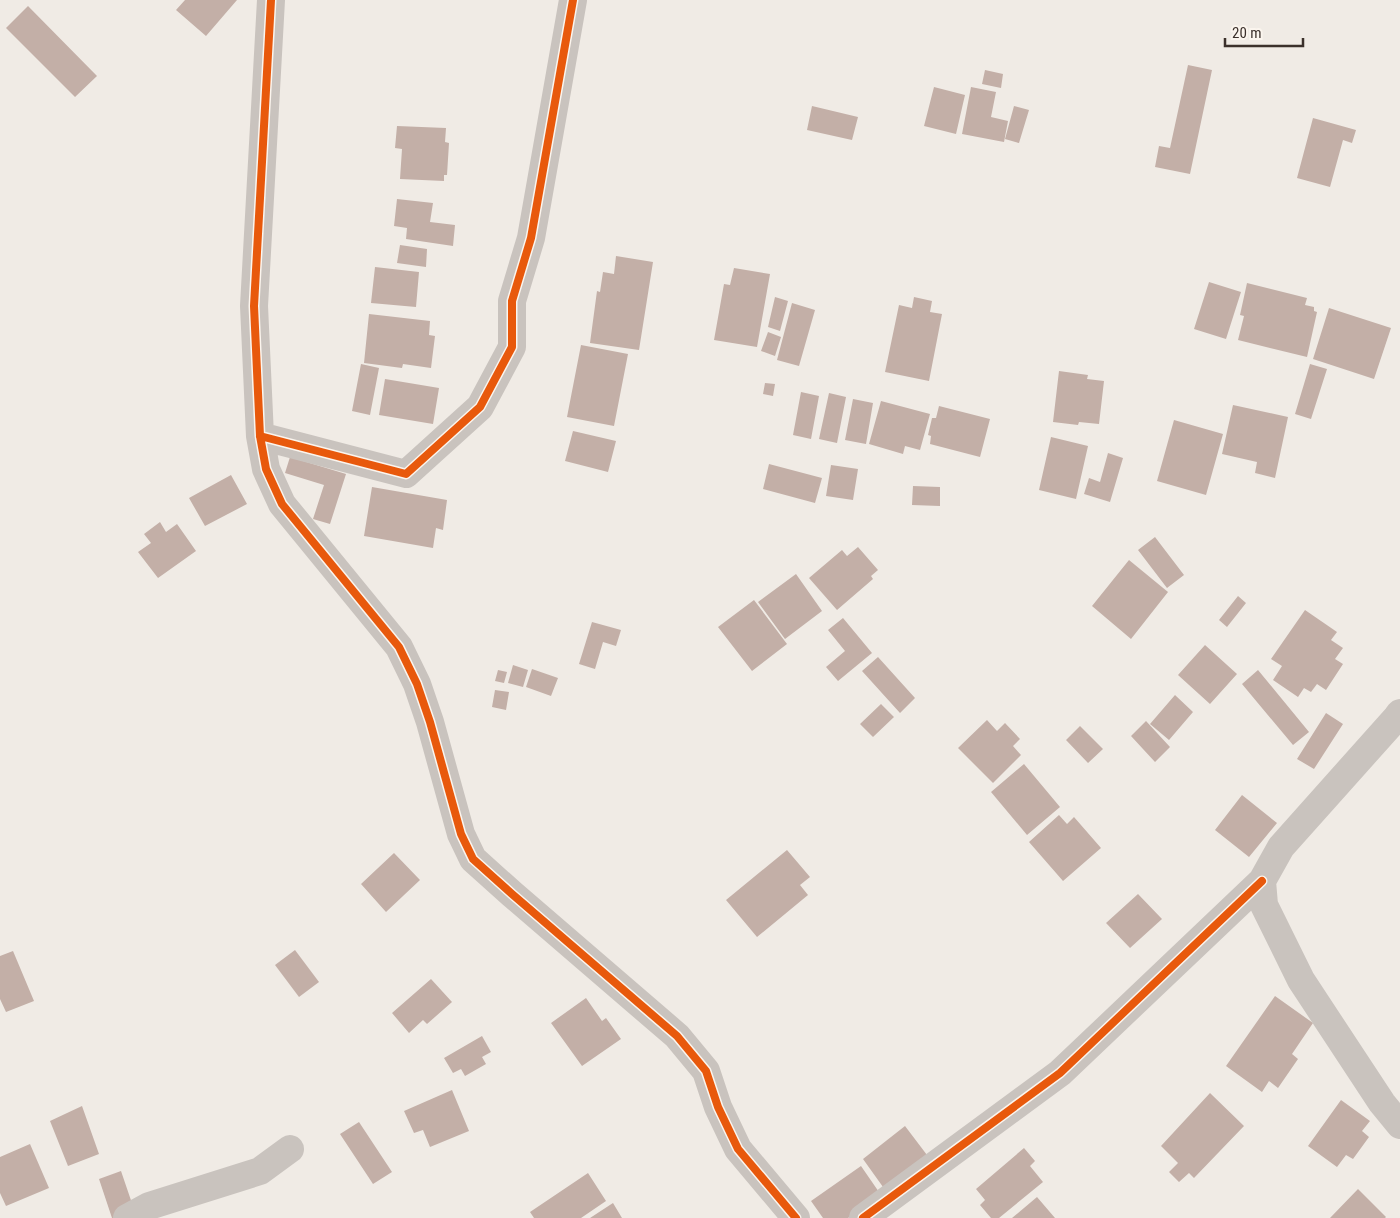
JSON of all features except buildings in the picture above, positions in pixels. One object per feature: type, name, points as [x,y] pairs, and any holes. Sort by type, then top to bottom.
[{"type":"street","points":[[272,0],[254,306],[260,436],[266,469],[282,504],[399,648],[417,684],[430,722],[461,834],[473,859],[677,1036],[706,1071],[718,1107],[738,1149],[796,1218]]},
{"type":"street","points":[[260,436],[406,474],[480,407],[512,347],[512,301],[531,238],[573,0]]},
{"type":"street","points":[[863,1218],[1060,1073],[1262,881],[1281,847],[1398,718],[1400,713]]},
{"type":"street","points":[[1262,881],[1264,906],[1301,980],[1382,1103],[1400,1125]]},
{"type":"street","points":[[128,1218],[149,1206],[260,1171],[290,1148]]},
{"type":"cycle path","points":[[271,0],[254,306],[260,436],[266,469],[282,504],[399,647],[417,684],[430,722],[461,834],[473,859],[677,1036],[706,1071],[718,1107],[738,1149],[796,1218]]},
{"type":"cycle path","points":[[260,436],[406,474],[480,407],[512,347],[512,301],[531,238],[573,0]]},
{"type":"cycle path","points":[[863,1218],[1060,1073],[1262,881]]}]
